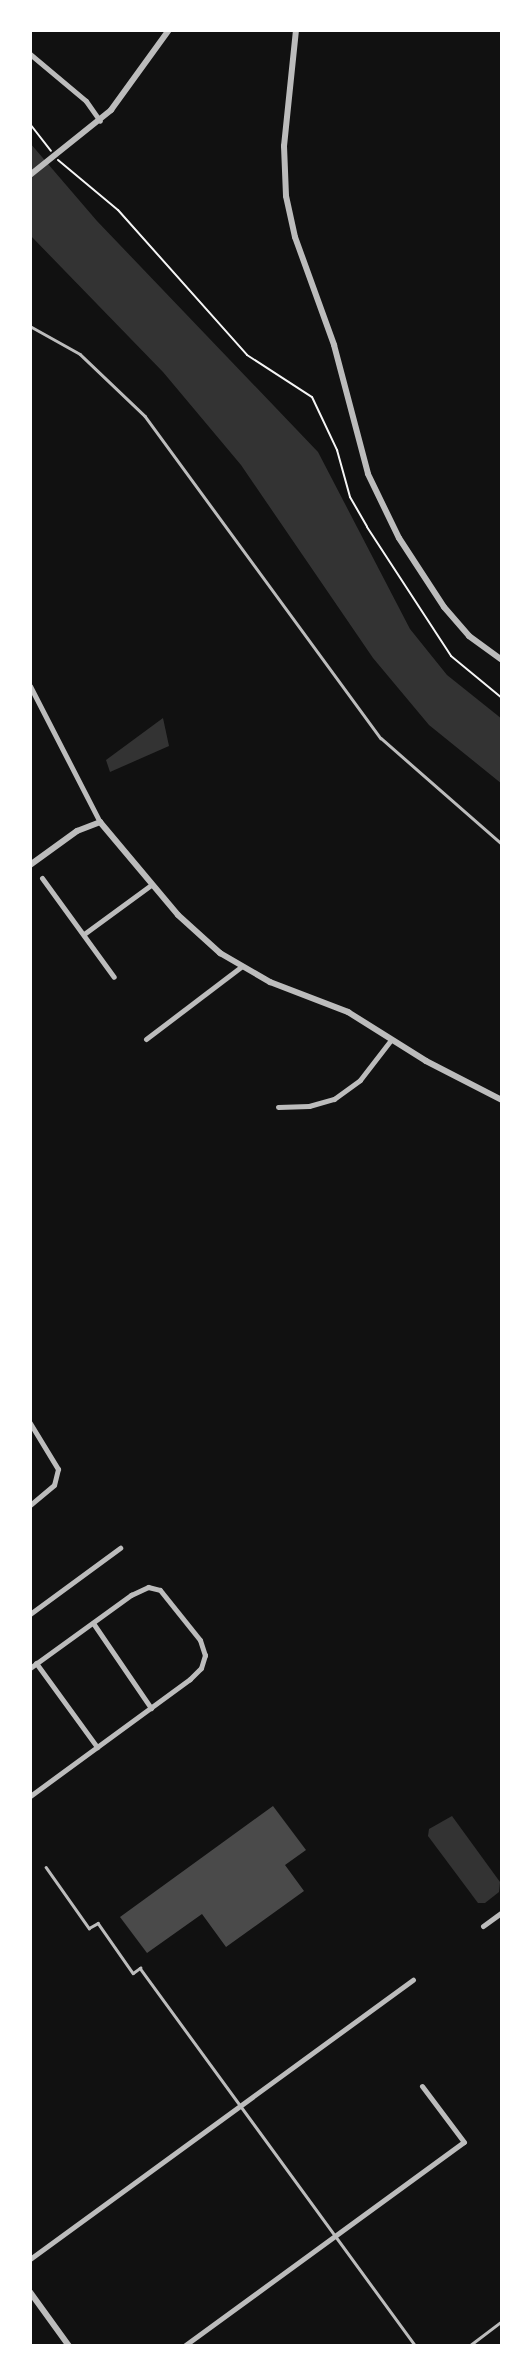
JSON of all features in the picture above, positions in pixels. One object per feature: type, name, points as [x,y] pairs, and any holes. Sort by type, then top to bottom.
[{"type":"street","points":[[30,174],[80,139],[100,121],[169,30]]},
{"type":"street","points":[[296,30],[284,146],[286,196],[295,237],[334,345],[368,474],[393,527],[444,607],[469,636],[502,660]]},
{"type":"street","points":[[30,54],[86,101],[100,121]]},
{"type":"street","points":[[30,686],[100,822],[190,929],[241,967],[348,1012],[390,1041],[502,1100]]},
{"type":"street","points":[[30,865],[77,831],[100,822]]},
{"type":"street","points":[[42,878],[114,977]]},
{"type":"street","points":[[83,934],[151,885]]},
{"type":"street","points":[[146,1039],[241,967]]},
{"type":"street","points":[[278,1107],[309,1106],[334,1099],[360,1080],[390,1041]]},
{"type":"street","points":[[30,1423],[55,1458],[58,1473],[51,1488],[30,1505]]},
{"type":"street","points":[[30,1615],[120,1548]]},
{"type":"street","points":[[30,1668],[131,1595],[148,1587],[160,1590],[200,1640],[204,1664],[190,1679],[30,1796]]},
{"type":"street","points":[[93,1623],[151,1708]]},
{"type":"street","points":[[36,1663],[97,1747]]},
{"type":"street","points":[[483,1926],[502,1912]]},
{"type":"street","points":[[30,2259],[413,1980]]},
{"type":"street","points":[[184,2346],[464,2142],[422,2086]]},
{"type":"street","points":[[30,2292],[69,2346]]},
{"type":"lane","points":[[30,326],[80,354],[145,416],[380,738],[502,844]]},
{"type":"lane","points":[[46,1867],[89,1928],[98,1923],[133,1973],[140,1968],[416,2346]]},
{"type":"lane","points":[[469,2346],[502,2321]]},
{"type":"path","points":[[30,124],[59,161],[118,210],[247,355],[315,401],[355,507],[432,630],[458,663],[502,698]]},
{"type":"shaded area","points":[[30,143],[97,221],[318,452],[410,629],[447,675],[502,719],[502,784],[429,725],[373,658],[241,465],[163,372],[30,235]]},
{"type":"shaded area","points":[[163,718],[169,746],[110,772],[106,760]]},
{"type":"shaded area","points":[[452,1816],[500,1882],[499,1892],[485,1903],[478,1903],[428,1836],[429,1829]]},
{"type":"building","points":[[273,1806],[306,1850],[285,1865],[304,1891],[226,1947],[202,1914],[147,1953],[120,1917]]}]
